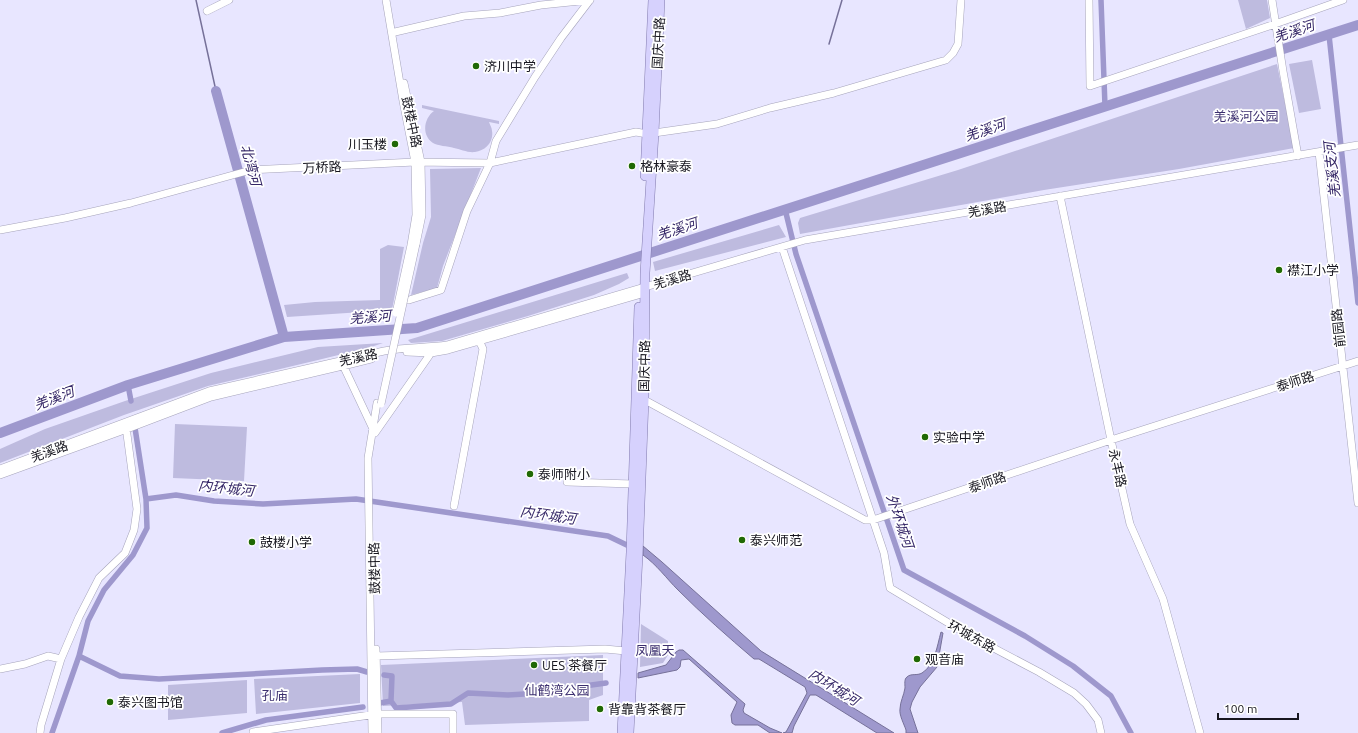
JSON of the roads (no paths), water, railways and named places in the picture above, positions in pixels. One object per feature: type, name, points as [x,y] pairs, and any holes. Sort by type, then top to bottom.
[{"type":"main road","name":"国庆中路","points":[[651,133],[653,0]]},
{"type":"main road","name":"国庆中路","points":[[622,733],[626,651],[635,539],[645,227],[660,0]]},
{"type":"main road","name":"国庆中路","points":[[635,539],[633,484],[640,397]]},
{"type":"main road","name":"国庆中路","points":[[629,733],[634,554]]},
{"type":"street","points":[[207,11],[229,0]]},
{"type":"street","points":[[386,0],[402,93],[418,162]]},
{"type":"street","name":"鼓楼中路","points":[[378,733],[374,715],[376,656],[371,500],[368,458],[413,245],[422,215],[418,162],[390,0]]},
{"type":"street","points":[[395,32],[464,16],[500,13],[541,5],[590,0]]},
{"type":"street","points":[[409,300],[441,290],[467,212],[490,163],[496,141],[516,107],[561,38],[590,0]]},
{"type":"street","name":"万桥路","points":[[0,230],[131,204],[251,170],[418,162],[490,163],[636,132],[651,133],[717,124],[770,108],[834,93],[946,60],[953,53],[958,44],[961,0]]},
{"type":"street","points":[[1089,0],[1090,86],[1343,0]]},
{"type":"street","points":[[1272,0],[1298,156]]},
{"type":"street","name":"羌溪路","points":[[0,475],[126,426],[209,391],[384,355],[405,352],[416,353],[431,350],[642,291],[805,240],[1358,145]]},
{"type":"street","name":"前园路","points":[[1322,152],[1358,503]]},
{"type":"street","name":"永丰路","points":[[1060,196],[1130,524],[1163,599],[1200,733]]},
{"type":"street","name":"环城东路","points":[[782,247],[876,519],[890,588],[967,634],[1039,672],[1074,693],[1086,704],[1098,720],[1100,733]]},
{"type":"street","points":[[454,506],[484,349],[478,338]]},
{"type":"street","name":"羌溪路","points":[[345,363],[404,348],[431,350]]},
{"type":"street","points":[[374,430],[431,350]]},
{"type":"street","points":[[345,363],[369,409],[378,407],[385,413],[420,362],[420,356],[416,353]]},
{"type":"street","name":"泰师路","points":[[876,519],[1111,440],[1358,361]]},
{"type":"street","points":[[345,363],[374,430]]},
{"type":"street","points":[[640,397],[865,520],[876,519]]},
{"type":"street","points":[[40,733],[60,659],[79,617],[99,578],[125,553],[134,530],[137,509],[126,426]]},
{"type":"street","name":"羌溪路","points":[[0,469],[126,426]]},
{"type":"street","points":[[567,482],[633,484]]},
{"type":"street","points":[[371,500],[374,715],[372,733]]},
{"type":"street","points":[[376,656],[605,649],[626,651]]},
{"type":"street","points":[[0,669],[25,664],[48,656],[60,659]]},
{"type":"street","points":[[253,732],[374,715],[453,714],[453,733]]},
{"type":"waterway","name":"北湾河","points":[[196,0],[216,91]]},
{"type":"waterway","points":[[829,44],[842,0]]},
{"type":"waterway","points":[[1101,0],[1105,106]]},
{"type":"waterway","name":"羌溪河","points":[[0,433],[128,385],[284,337],[417,328],[1358,25]]},
{"type":"waterway","name":"羌溪支河","points":[[1329,35],[1358,303]]},
{"type":"waterway","name":"北湾河","points":[[216,91],[284,337]]},
{"type":"waterway","name":"外环城河","points":[[785,209],[796,254],[904,570],[1025,636],[1073,666],[1111,696],[1131,733]]},
{"type":"waterway","points":[[128,385],[131,401]]},
{"type":"waterway","points":[[52,733],[79,656],[88,621],[104,590],[133,555],[147,528],[146,499],[135,428]]},
{"type":"waterway","name":"内环城河","points":[[146,499],[176,495],[214,501],[263,504],[356,499],[608,536],[633,548]]},
{"type":"waterway","points":[[79,656],[120,676],[159,679],[322,670],[357,669],[367,672]]},
{"type":"waterway","points":[[384,675],[392,676],[391,701],[396,708],[451,704],[468,693],[508,695],[541,693],[606,683]]},
{"type":"waterway","points":[[380,703],[391,701]]},
{"type":"waterway","points":[[222,733],[266,720],[363,707]]},
{"type":"place","name":"济川中学","points":[[476,66]]},
{"type":"place","name":"川玉楼","points":[[395,144]]},
{"type":"place","name":"格林豪泰","points":[[632,166]]},
{"type":"place","name":"襟江小学","points":[[1279,270]]},
{"type":"place","name":"实验中学","points":[[925,437]]},
{"type":"place","name":"泰师附小","points":[[530,474]]},
{"type":"place","name":"泰兴师范","points":[[742,540]]},
{"type":"place","name":"鼓楼小学","points":[[252,542]]},
{"type":"place","name":"观音庙","points":[[917,659]]},
{"type":"place","name":"UES 茶餐厅","points":[[534,665]]},
{"type":"place","name":"泰兴图书馆","points":[[110,702]]},
{"type":"place","name":"背靠背茶餐厅","points":[[600,709]]},
{"type":"park label","name":"羌溪河公园","points":[[1246,116]]},
{"type":"park label","name":"凤凰天","points":[[655,650]]},
{"type":"park label","name":"仙鹤湾公园","points":[[557,690]]},
{"type":"park label","name":"孔庙","points":[[275,695]]}]
